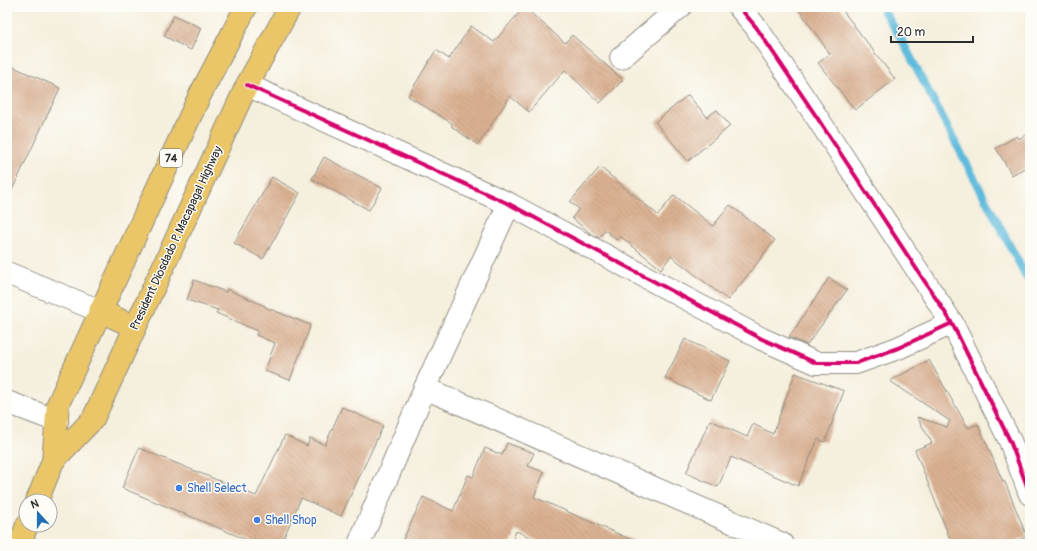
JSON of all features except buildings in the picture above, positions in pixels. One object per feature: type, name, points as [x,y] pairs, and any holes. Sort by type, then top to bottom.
[{"type":"highway","name":"President Diosdado P. Macapagal Highway","points":[[40,493],[53,461],[58,404],[200,95],[246,7]]},
{"type":"highway","name":"President Diosdado P. Macapagal Highway","points":[[53,461],[93,419],[247,85],[290,7]]},
{"type":"highway","points":[[100,311],[135,328]]},
{"type":"highway","points":[[20,544],[24,533]]},
{"type":"street","points":[[621,58],[680,7]]},
{"type":"street","points":[[739,7],[756,27],[816,116],[952,323],[1010,441],[1030,494]]},
{"type":"street","points":[[247,85],[509,204],[762,339],[816,363],[856,363],[898,348],[952,323]]},
{"type":"street","points":[[359,544],[425,388],[509,204]]},
{"type":"street","points":[[7,272],[100,311]]},
{"type":"street","points":[[425,388],[782,544]]},
{"type":"street","points":[[7,402],[57,421]]},
{"type":"waterway","points":[[881,7],[899,35],[1030,284]]},
{"type":"cycle path","points":[[739,7],[756,27],[816,116],[952,323],[1010,441],[1030,494]]},
{"type":"cycle path","points":[[247,85],[509,204],[762,339],[816,363],[856,363],[898,348],[952,323]]},
{"type":"place","name":"Shell Select","points":[[179,488]]},
{"type":"place","name":"Shell Shop","points":[[257,520]]}]
